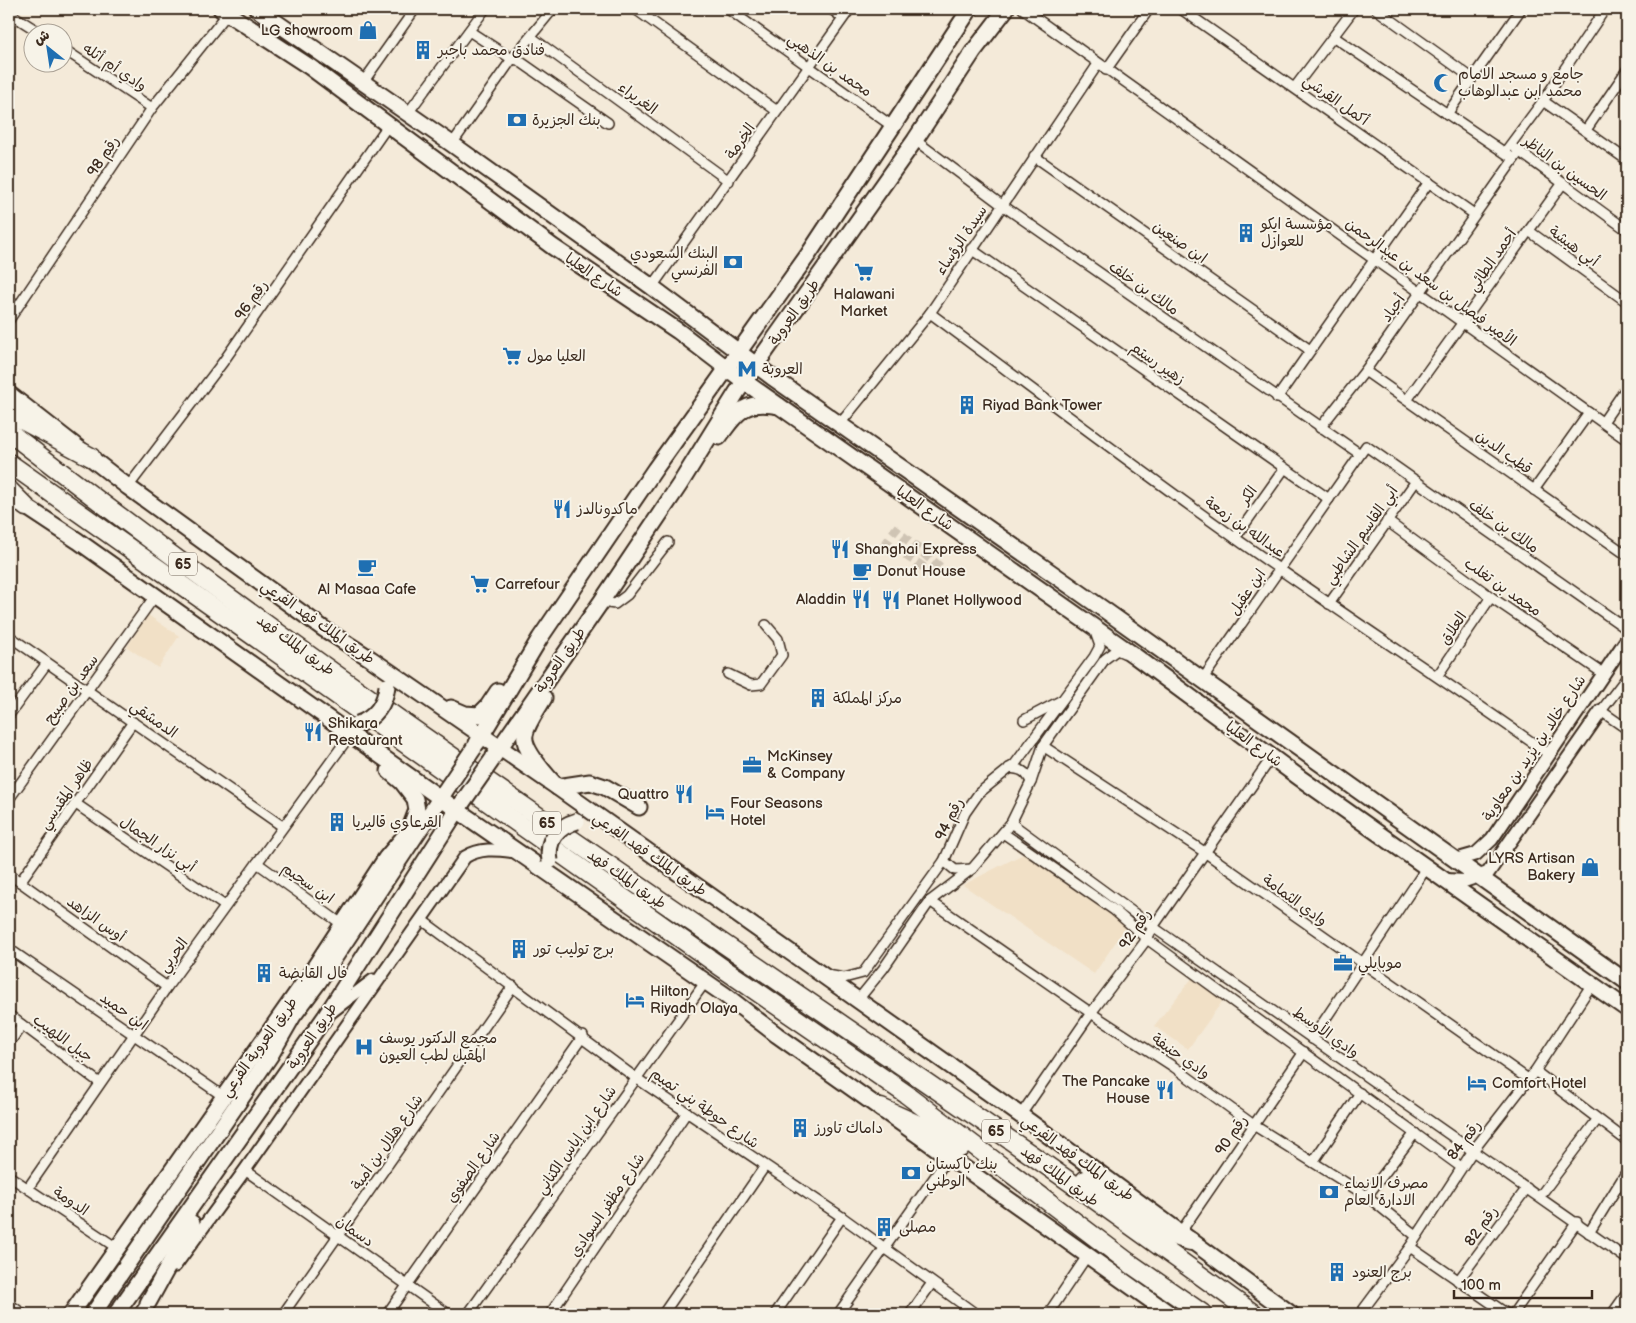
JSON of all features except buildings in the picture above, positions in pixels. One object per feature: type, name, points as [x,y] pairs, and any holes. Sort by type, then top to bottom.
[{"type":"highway","points":[[9,413],[92,457]]},
{"type":"highway","name":"طريق الملك فهد","points":[[9,432],[138,532],[517,802],[1040,1162],[1254,1314]]},
{"type":"highway","name":"طريق الملك فهد","points":[[9,463],[705,956],[906,1094],[999,1166],[1202,1314]]},
{"type":"highway","points":[[9,490],[26,507]]},
{"type":"highway","points":[[882,1108],[934,1132],[965,1151],[999,1166]]},
{"type":"highway","points":[[1040,1162],[1057,1162],[1160,1231],[1185,1237]]},
{"type":"highway","points":[[1169,1290],[1193,1314]]},
{"type":"main road","name":"شارع العليا","points":[[257,9],[364,81],[652,287],[756,366],[1627,982]]},
{"type":"main road","name":"طريق العروبة","points":[[92,1314],[270,1056],[293,1016],[317,984],[474,748],[540,638],[727,368],[808,255],[970,9]]},
{"type":"main road","name":"طريق العروبة","points":[[116,1314],[225,1163],[325,1017],[460,806],[601,602],[680,484],[702,445],[915,140],[973,52],[1006,9]]},
{"type":"main road","name":"شارع العليا","points":[[225,11],[342,89],[553,246],[678,332],[745,382],[784,407],[1092,628],[1135,656],[1272,757],[1426,864],[1627,1009]]},
{"type":"main road","points":[[318,51],[358,79],[361,90],[353,93],[342,89]]},
{"type":"main road","name":"طريق الملك فهد الفرعي","points":[[9,394],[128,487],[324,629],[482,735],[495,754],[557,787],[1020,1116],[1291,1314]]},
{"type":"main road","points":[[680,484],[699,466],[742,409],[766,404],[784,407]]},
{"type":"main road","points":[[9,495],[330,719],[349,725],[366,721],[380,708],[387,686],[380,674],[324,629]]},
{"type":"main road","points":[[432,701],[466,714],[479,715],[488,706],[522,654],[540,638]]},
{"type":"main road","points":[[1135,656],[1129,650],[1127,642],[1135,639],[1147,642]]},
{"type":"main road","name":"شارع خالد بن يزيد بن معاوية","points":[[1455,860],[1476,854],[1492,839],[1627,639]]},
{"type":"main road","points":[[563,655],[553,683],[525,735],[530,754],[557,787],[590,782],[605,787],[639,807]]},
{"type":"main road","points":[[279,683],[460,806],[519,852],[706,981],[777,1035],[882,1108],[948,1158],[1170,1314]]},
{"type":"main road","name":"طريق العروبة الفرعي","points":[[71,1314],[223,1096],[256,1052],[343,925],[386,858],[409,832],[417,810],[415,798],[410,790],[394,774],[345,742],[307,711],[279,683]]},
{"type":"main road","points":[[1447,880],[1464,881],[1488,873],[1601,711]]},
{"type":"main road","points":[[406,849],[409,832],[430,812]]},
{"type":"main road","points":[[570,886],[550,862],[548,851],[553,836],[568,824],[578,821],[594,822],[613,828]]},
{"type":"main road","points":[[1492,839],[1496,848],[1505,850]]},
{"type":"main road","points":[[256,1052],[293,1016]]},
{"type":"main road","points":[[144,1308],[225,1163]]},
{"type":"street","points":[[364,81],[415,9]]},
{"type":"street","points":[[408,113],[485,9]]},
{"type":"street","points":[[452,144],[512,59],[553,9]]},
{"type":"street","points":[[635,9],[777,111]]},
{"type":"street","name":"محمد بن الذهبي","points":[[728,9],[892,126]]},
{"type":"street","points":[[831,9],[843,18]]},
{"type":"street","name":"الخرمة","points":[[652,287],[850,9]]},
{"type":"street","name":"الأمير فيصل بن سعد بن عبدالرحمن","points":[[1022,9],[1421,291],[1627,440]]},
{"type":"street","points":[[1106,70],[1149,9]]},
{"type":"street","name":"أكمل القرشي","points":[[1181,9],[1474,214]]},
{"type":"street","points":[[1295,88],[1354,9]]},
{"type":"street","points":[[1376,9],[1472,78]]},
{"type":"street","points":[[1447,114],[1521,9]]},
{"type":"street","points":[[1508,149],[1605,9]]},
{"type":"street","name":"رقم 98","points":[[9,320],[152,108],[225,11]]},
{"type":"street","points":[[9,13],[23,22]]},
{"type":"street","points":[[469,31],[531,69],[608,123]]},
{"type":"street","name":"الغريراء","points":[[531,37],[729,181]]},
{"type":"street","name":"الحسين بن الناظر","points":[[1334,37],[1447,114],[1562,183],[1627,230]]},
{"type":"street","name":"وادي أم أثله","points":[[72,55],[152,108]]},
{"type":"street","name":"سيدة الرؤساء","points":[[839,425],[930,312],[1098,64]]},
{"type":"street","points":[[1586,130],[1627,70]]},
{"type":"street","points":[[1543,101],[1627,160]]},
{"type":"street","name":"رقم 96","points":[[128,487],[229,354],[389,124]]},
{"type":"street","name":"مالك بن خلف","points":[[915,140],[1002,204],[1277,398],[1360,454]]},
{"type":"street","name":"أجياد","points":[[1320,428],[1365,371],[1517,155]]},
{"type":"street","name":"ابن صنعين","points":[[1034,156],[1310,350]]},
{"type":"street","points":[[1277,398],[1429,182]]},
{"type":"street","name":"أحمد الطائي","points":[[1407,400],[1464,323],[1562,183]]},
{"type":"street","name":"أبي هيشة","points":[[1529,231],[1627,302]]},
{"type":"street","name":"زهير رستم","points":[[971,249],[1328,499]]},
{"type":"street","name":"عبدالله بن زمعة","points":[[930,312],[1235,538],[1329,604],[1438,675],[1550,755]]},
{"type":"street","name":"قطب الدين","points":[[1365,371],[1627,555]]},
{"type":"street","points":[[1603,422],[1627,387]]},
{"type":"street","points":[[1534,490],[1589,413]]},
{"type":"street","name":"مالك بن خلف","points":[[1366,446],[1627,629]]},
{"type":"street","name":"ابن عقيل","points":[[1202,680],[1366,446]]},
{"type":"street","name":"الكر","points":[[1235,538],[1284,469]]},
{"type":"street","name":"أبي القاسم الشاطبي","points":[[1329,604],[1416,481]]},
{"type":"street","name":"محمد بن تغلب","points":[[1387,521],[1491,597],[1604,674]]},
{"type":"street","points":[[601,602],[615,604],[627,595],[668,542]]},
{"type":"street","name":"سعد بن صبيح","points":[[9,799],[155,596]]},
{"type":"street","name":"العلاق","points":[[1438,675],[1491,597]]},
{"type":"street","points":[[728,674],[751,685],[761,684],[782,655],[778,639],[766,625]]},
{"type":"street","name":"رقم 94","points":[[821,974],[844,978],[862,973],[900,924],[944,861],[965,813],[979,793],[1015,764],[1100,646],[1100,640],[1092,628]]},
{"type":"street","name":"الدمشقي","points":[[9,636],[282,826]]},
{"type":"street","points":[[857,1001],[930,902],[972,869],[1011,823],[1032,782],[1043,746],[1105,659],[1117,650],[1135,656]]},
{"type":"street","points":[[9,715],[47,663]]},
{"type":"street","points":[[1627,677],[1601,711],[1627,729]]},
{"type":"street","points":[[1024,720],[1062,700]]},
{"type":"street","name":"ظاهر المقدسي","points":[[20,882],[133,722]]},
{"type":"street","name":"الحربي","points":[[28,1188],[224,906],[345,742]]},
{"type":"street","name":"وادي الثمامة","points":[[1043,746],[1206,853],[1363,966],[1413,997],[1528,1079]]},
{"type":"street","name":"رقم 92","points":[[1020,1116],[1091,1013],[1147,939],[1153,927],[1272,757]]},
{"type":"street","points":[[1009,768],[1020,769],[1027,773],[1032,782]]},
{"type":"street","name":"أبي نزار الجمال","points":[[76,804],[224,906]]},
{"type":"street","name":"وادي الأوسط","points":[[1011,823],[1153,927],[1472,1152],[1578,1222],[1589,1233],[1627,1259]]},
{"type":"street","name":"وادي الأوسط","points":[[1003,833],[1114,910],[1147,939],[1461,1167]]},
{"type":"street","points":[[144,1308],[245,1170],[465,857],[476,850],[494,849],[519,852]]},
{"type":"street","points":[[944,861],[955,870],[972,869]]},
{"type":"street","name":"ابن سحيم","points":[[256,863],[343,925]]},
{"type":"street","points":[[1312,1039],[1363,966],[1421,876],[1426,864]]},
{"type":"street","name":"أوس الزاهد","points":[[9,874],[167,987]]},
{"type":"street","name":"وادي حنيفة","points":[[930,902],[1091,1013],[1174,1066],[1255,1126],[1367,1196],[1415,1235]]},
{"type":"street","name":"شارع حوطة بني تميم","points":[[422,920],[583,1036],[636,1078],[842,1217],[976,1314]]},
{"type":"street","points":[[883,968],[885,957],[900,933],[900,924]]},
{"type":"street","name":"ابن حميد","points":[[9,949],[223,1096]]},
{"type":"street","points":[[325,1017],[383,972]]},
{"type":"street","name":"شارع ابن إياس الكناني","points":[[468,1314],[706,981]]},
{"type":"street","name":"رقم 84","points":[[1360,1314],[1410,1247],[1415,1235],[1461,1167],[1535,1071],[1592,984]]},
{"type":"street","name":"شارع هلال بن أمية","points":[[283,1314],[513,986]]},
{"type":"street","name":"جبل اللهيب","points":[[9,1015],[100,1083]]},
{"type":"street","points":[[9,1043],[22,1025]]},
{"type":"street","name":"شارع الصفوي","points":[[387,1314],[583,1036]]},
{"type":"street","name":"رقم 90","points":[[1185,1237],[1304,1052]]},
{"type":"street","points":[[1535,1071],[1627,1141]]},
{"type":"street","points":[[1313,1162],[1360,1093]]},
{"type":"street","name":"شارع مظفر السوادي","points":[[550,1314],[687,1112]]},
{"type":"street","points":[[1540,1196],[1597,1120]]},
{"type":"street","points":[[1367,1196],[1415,1133]]},
{"type":"street","points":[[838,1314],[948,1158]]},
{"type":"street","points":[[663,1314],[764,1166]]},
{"type":"street","name":"دسمان","points":[[245,1170],[448,1314]]},
{"type":"street","points":[[1589,1233],[1627,1171]]},
{"type":"street","name":"الدومة","points":[[9,1176],[116,1248]]},
{"type":"street","name":"رقم 82","points":[[1458,1281],[1527,1188]]},
{"type":"street","points":[[775,1314],[842,1217]]},
{"type":"street","points":[[1513,1314],[1578,1222]]},
{"type":"street","points":[[1410,1247],[1507,1314]]},
{"type":"street","points":[[1048,1314],[1087,1256]]},
{"type":"street","points":[[910,1314],[932,1283]]},
{"type":"street","points":[[1612,1314],[1627,1293]]},
{"type":"street","points":[[9,1304],[23,1314]]},
{"type":"shaded area","points":[[148,615],[179,636],[158,668],[127,647]]},
{"type":"shaded area","points":[[1031,850],[1129,922],[1094,974],[963,885]]},
{"type":"shaded area","points":[[1193,977],[1224,999],[1188,1049],[1154,1026]]},
{"type":"tunnel","points":[[892,527],[940,567]]},
{"type":"tunnel","points":[[883,540],[938,577]]},
{"type":"place","name":"LG showroom","points":[[368,30]]},
{"type":"place","name":"فنادق محمد باجبر","points":[[423,50]]},
{"type":"place","name":"جامع و مسجد الامام محمد ابن عبدالوهاب","points":[[1443,83]]},
{"type":"place","name":"بنك الجزيرة","points":[[517,120]]},
{"type":"place","name":"مؤسسة ايكو للعوازل","points":[[1246,233]]},
{"type":"place","name":"البنك السعودي الفرنسي","points":[[733,262]]},
{"type":"place","name":"Halawani Market","points":[[864,272]]},
{"type":"place","name":"العليا مول","points":[[512,356]]},
{"type":"place","name":"العروبة","points":[[747,369]]},
{"type":"place","name":"Riyad Bank Tower","points":[[967,405]]},
{"type":"place","name":"ماكدونالدز","points":[[562,509]]},
{"type":"place","name":"Shanghai Express","points":[[840,549]]},
{"type":"place","name":"Al Masaa Cafe","points":[[367,567]]},
{"type":"place","name":"Donut House","points":[[862,571]]},
{"type":"place","name":"Carrefour","points":[[480,584]]},
{"type":"place","name":"Aladdin","points":[[861,599]]},
{"type":"place","name":"Planet Hollywood","points":[[891,600]]},
{"type":"place","name":"مركز المملكة","points":[[818,698]]},
{"type":"place","name":"Shikara Restaurant","points":[[313,732]]},
{"type":"place","name":"McKinsey & Company","points":[[752,765]]},
{"type":"place","name":"Quattro","points":[[684,794]]},
{"type":"place","name":"Four Seasons Hotel","points":[[715,812]]},
{"type":"place","name":"القرعاوي قاليريا","points":[[337,822]]},
{"type":"place","name":"LYRS Artisan Bakery","points":[[1590,867]]},
{"type":"place","name":"برج توليب تور","points":[[519,949]]},
{"type":"place","name":"موبايلي","points":[[1343,963]]},
{"type":"place","name":"فال القابضة","points":[[264,973]]},
{"type":"place","name":"Hilton Riyadh Olaya","points":[[635,1000]]},
{"type":"place","name":"مجمع الدكتور يوسف المقبل لطب العيون","points":[[364,1047]]},
{"type":"place","name":"Comfort Hotel","points":[[1477,1083]]},
{"type":"place","name":"The Pancake House","points":[[1165,1090]]},
{"type":"place","name":"داماك تاورز","points":[[800,1128]]},
{"type":"place","name":"بنك باكستان الوطني","points":[[911,1173]]},
{"type":"place","name":"مصرف الانماء الادارة العام","points":[[1329,1192]]},
{"type":"place","name":"مصلى","points":[[884,1227]]},
{"type":"place","name":"برج العنود","points":[[1337,1272]]}]
